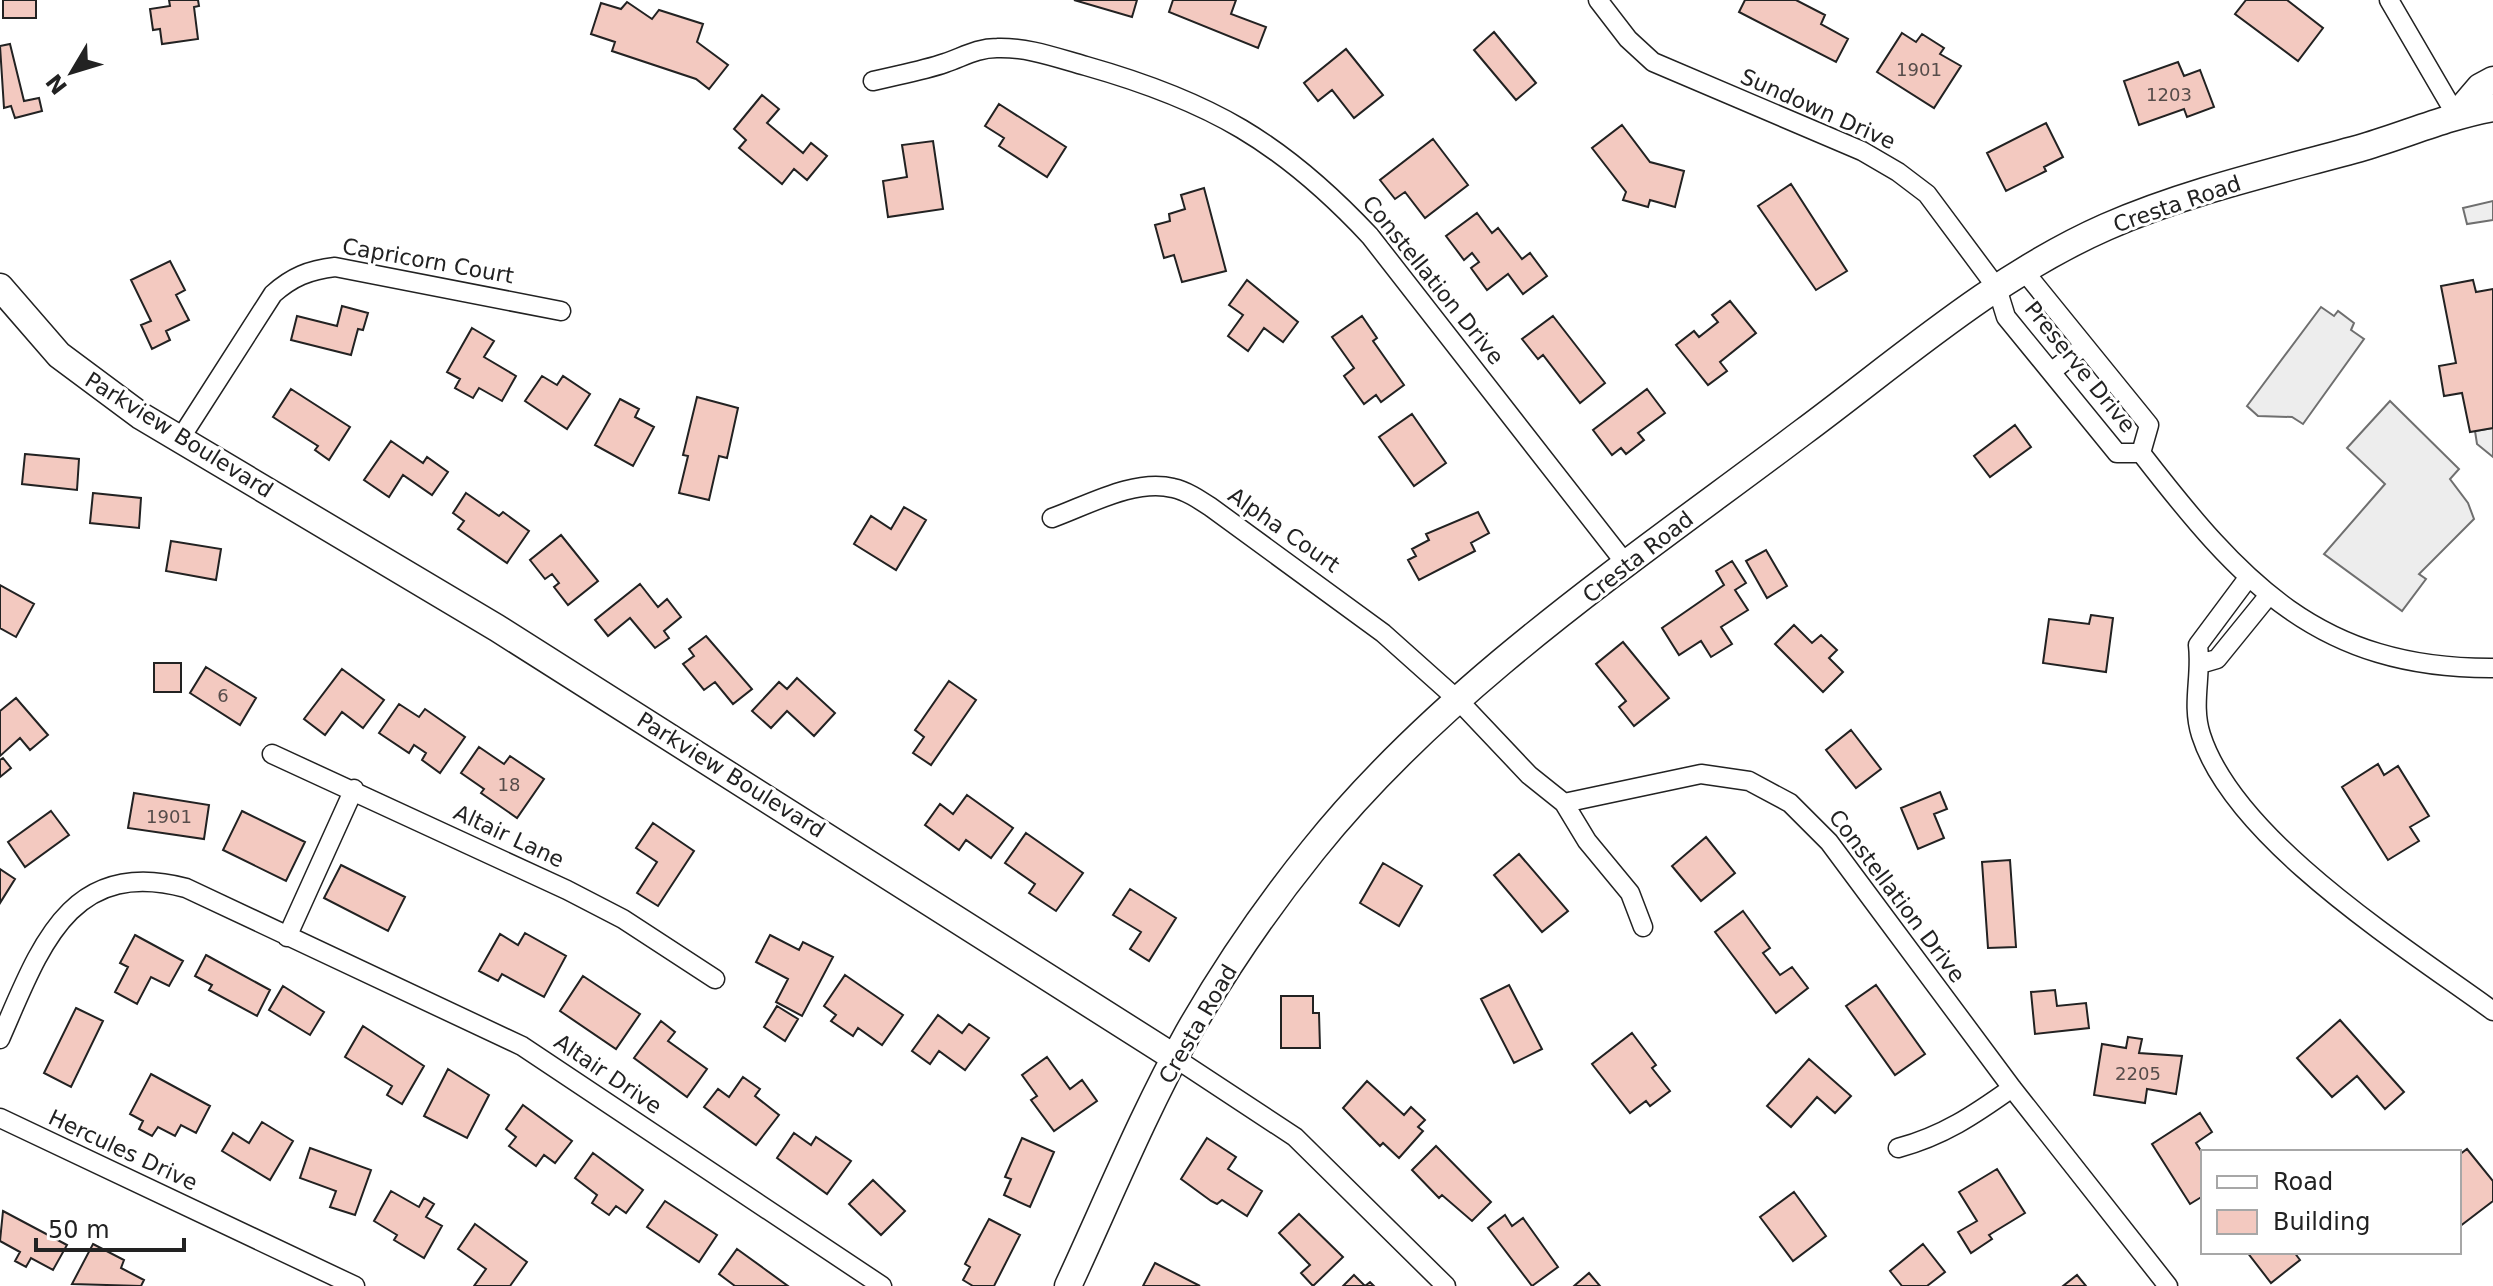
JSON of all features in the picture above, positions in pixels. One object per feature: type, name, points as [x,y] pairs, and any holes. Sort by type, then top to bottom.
[{"type":"main road","name":"Cresta Road","points":[[2456,115],[2480,87],[2493,80]]},
{"type":"main road","name":"Cresta Road","points":[[1068,1286],[1175,1058],[1249,937],[1312,851],[1359,796],[1458,700],[1626,564],[2024,271],[2107,227],[2214,189],[2412,133],[2456,115],[2493,108]]},
{"type":"main road","name":"Parkview Boulevard","points":[[0,287],[59,355],[98,386],[180,439],[523,645],[1175,1058]]},
{"type":"street","name":"Sundown Drive","points":[[1598,0],[1628,39],[1653,62],[1862,151],[1898,172],[1927,194],[1997,288]]},
{"type":"street","points":[[2389,0],[2456,115]]},
{"type":"street","name":"Constellation Drive","points":[[873,81],[945,63],[976,50],[1022,48],[1136,82],[1218,114],[1271,144],[1333,197],[1370,236],[1626,564]]},
{"type":"street","name":"Capricorn Court","points":[[180,439],[273,294],[290,279],[313,269],[351,269],[561,311]]},
{"type":"street","name":"Preserve Drive","points":[[2024,271],[2149,425],[2141,453]]},
{"type":"street","name":"Preserve Drive","points":[[1997,288],[2006,317],[2117,453],[2141,453]]},
{"type":"street","points":[[2051,372],[2084,346]]},
{"type":"street","name":"Preserve Drive","points":[[2141,453],[2204,534],[2248,578],[2321,631],[2377,653],[2427,665],[2493,668]]},
{"type":"street","name":"Alpha Court","points":[[1052,518],[1134,489],[1164,486],[1190,495],[1349,606],[1458,700]]},
{"type":"street","points":[[2248,578],[2198,645],[2200,664],[2195,713],[2201,736],[2227,784],[2254,817],[2326,889],[2493,1011]]},
{"type":"street","points":[[2200,664],[2217,659],[2269,595]]},
{"type":"street","points":[[1458,700],[1529,775],[1564,803],[1587,841],[1630,893],[1643,927]]},
{"type":"street","name":"Altair Lane","points":[[272,754],[354,789],[595,904],[715,979]]},
{"type":"street","name":"Constellation Drive","points":[[1564,803],[1701,774],[1749,781],[1772,791],[1807,817],[1829,842],[2012,1088],[2168,1286]]},
{"type":"street","points":[[287,937],[354,789]]},
{"type":"street","name":"Altair Drive","points":[[0,1039],[39,952],[59,921],[79,901],[101,889],[128,881],[161,882],[186,888],[522,1046],[882,1286]]},
{"type":"street","name":"Parkview Boulevard","points":[[1175,1058],[1295,1137],[1446,1286]]},
{"type":"street","points":[[1898,1148],[1932,1139],[1958,1127],[2012,1088]]},
{"type":"street","name":"Hercules Drive","points":[[0,1118],[355,1286]]},
{"type":"shaded area","points":[[2493,201],[2493,220],[2467,224],[2463,208]]},
{"type":"shaded area","points":[[2321,307],[2334,316],[2338,311],[2354,323],[2351,330],[2364,339],[2303,424],[2292,417],[2258,416],[2247,406]]},
{"type":"shaded area","points":[[2390,401],[2459,469],[2450,479],[2468,503],[2474,519],[2419,574],[2426,579],[2402,611],[2324,554],[2385,484],[2347,448]]},
{"type":"shaded area","points":[[2493,428],[2493,457],[2477,444],[2475,431]]},
{"type":"building","points":[[3,0],[36,0],[36,18],[3,18]]},
{"type":"building","points":[[169,0],[198,0],[199,6],[194,7],[198,39],[162,44],[160,29],[153,30],[150,9],[170,6]]},
{"type":"building","points":[[1074,0],[1137,0],[1132,17]]},
{"type":"building","points":[[1173,0],[1236,0],[1231,14],[1266,27],[1258,48],[1169,12]]},
{"type":"building","points":[[1745,0],[1796,0],[1825,15],[1821,24],[1848,39],[1836,62],[1739,12]]},
{"type":"building","points":[[2246,0],[2287,0],[2323,28],[2298,61],[2235,14]]},
{"type":"building","points":[[627,2],[652,19],[659,10],[703,24],[697,42],[728,65],[709,89],[696,79],[612,51],[615,42],[591,34],[601,3],[621,9]]},
{"type":"building","points":[[1494,32],[1536,83],[1516,100],[1474,50]]},
{"type":"building","points":[[1902,33],[1916,42],[1922,34],[1944,48],[1940,54],[1961,66],[1934,108],[1877,72]]},
{"type":"building","points":[[10,44],[24,101],[39,98],[42,111],[15,118],[11,106],[4,108],[0,46]]},
{"type":"building","points":[[1346,49],[1383,95],[1354,118],[1332,90],[1318,101],[1304,83]]},
{"type":"building","points":[[2178,62],[2184,76],[2200,70],[2214,107],[2187,117],[2184,109],[2139,125],[2124,81]]},
{"type":"building","points":[[762,95],[779,109],[767,123],[803,153],[811,143],[827,156],[807,180],[794,169],[782,184],[739,148],[746,140],[734,129]]},
{"type":"building","points":[[999,104],[1066,147],[1047,177],[999,146],[1004,138],[985,126]]},
{"type":"building","points":[[2046,123],[2063,157],[2044,167],[2046,171],[2006,191],[1987,153]]},
{"type":"building","points":[[1622,125],[1650,162],[1684,171],[1675,207],[1650,200],[1648,207],[1623,200],[1626,192],[1592,148]]},
{"type":"building","points":[[1433,139],[1468,185],[1425,218],[1405,192],[1395,199],[1380,180]]},
{"type":"building","points":[[933,141],[943,209],[888,217],[883,181],[907,177],[902,145]]},
{"type":"building","points":[[1791,184],[1847,271],[1816,290],[1758,206]]},
{"type":"building","points":[[1204,188],[1226,271],[1182,282],[1174,255],[1164,258],[1155,225],[1170,221],[1169,214],[1185,209],[1181,195]]},
{"type":"building","points":[[1477,213],[1492,233],[1498,228],[1522,259],[1530,253],[1547,276],[1523,294],[1508,274],[1487,290],[1471,268],[1479,262],[1472,253],[1464,260],[1446,236]]},
{"type":"building","points":[[170,261],[185,290],[176,295],[189,320],[166,331],[170,340],[152,349],[141,325],[151,321],[131,280]]},
{"type":"building","points":[[1247,280],[1298,322],[1283,342],[1264,328],[1248,351],[1228,336],[1243,315],[1229,305]]},
{"type":"building","points":[[2473,280],[2476,292],[2493,289],[2493,428],[2470,432],[2462,393],[2444,396],[2439,366],[2456,363],[2441,286]]},
{"type":"building","points":[[1730,301],[1756,333],[1720,362],[1727,371],[1708,385],[1676,345],[1694,331],[1699,337],[1718,322],[1712,315]]},
{"type":"building","points":[[342,306],[368,313],[363,330],[358,329],[351,355],[291,340],[297,316],[337,326]]},
{"type":"building","points":[[1362,316],[1377,338],[1373,341],[1404,385],[1381,402],[1376,395],[1364,404],[1344,376],[1354,368],[1332,337]]},
{"type":"building","points":[[1553,316],[1605,383],[1580,403],[1543,355],[1538,359],[1522,339]]},
{"type":"building","points":[[472,328],[494,341],[484,357],[516,376],[502,401],[479,388],[473,398],[455,388],[460,379],[447,372]]},
{"type":"building","points":[[542,376],[557,385],[563,376],[590,394],[567,429],[525,401]]},
{"type":"building","points":[[291,389],[350,427],[329,460],[315,450],[318,446],[273,417]]},
{"type":"building","points":[[1647,389],[1665,413],[1638,433],[1644,440],[1626,454],[1621,448],[1612,455],[1593,430]]},
{"type":"building","points":[[697,397],[738,408],[727,458],[719,456],[709,500],[679,493],[688,456],[683,455]]},
{"type":"building","points":[[620,399],[639,409],[635,417],[654,427],[633,466],[595,445]]},
{"type":"building","points":[[1412,414],[1446,463],[1414,486],[1379,437]]},
{"type":"building","points":[[2015,425],[2031,447],[1990,477],[1974,456]]},
{"type":"building","points":[[391,441],[423,463],[427,457],[448,472],[432,495],[403,475],[389,497],[364,480]]},
{"type":"building","points":[[25,454],[79,459],[77,490],[22,484]]},
{"type":"building","points":[[93,493],[141,498],[139,528],[90,523]]},
{"type":"building","points":[[466,493],[499,516],[503,512],[529,531],[507,563],[458,529],[464,521],[453,513]]},
{"type":"building","points":[[904,507],[926,520],[896,570],[854,544],[871,516],[891,529]]},
{"type":"building","points":[[1478,512],[1489,533],[1471,543],[1475,551],[1419,580],[1408,560],[1416,556],[1412,549],[1429,540],[1426,534]]},
{"type":"building","points":[[561,535],[598,581],[568,605],[554,587],[559,583],[552,574],[545,579],[530,560]]},
{"type":"building","points":[[171,541],[221,549],[216,580],[166,571]]},
{"type":"building","points":[[1766,550],[1787,586],[1767,598],[1746,561]]},
{"type":"building","points":[[1732,561],[1746,583],[1735,590],[1748,610],[1721,627],[1732,644],[1711,657],[1701,641],[1679,655],[1662,628],[1724,585],[1716,571]]},
{"type":"building","points":[[640,584],[658,607],[667,599],[681,617],[664,631],[669,638],[655,648],[630,618],[608,636],[595,620]]},
{"type":"building","points":[[0,585],[34,604],[16,637],[0,628]]},
{"type":"building","points":[[2091,615],[2113,618],[2106,672],[2043,663],[2049,619],[2089,624]]},
{"type":"building","points":[[1794,625],[1812,643],[1821,635],[1837,650],[1829,658],[1843,672],[1823,692],[1775,644]]},
{"type":"building","points":[[706,636],[752,689],[733,704],[715,682],[704,690],[683,664],[694,656],[689,649]]},
{"type":"building","points":[[1623,642],[1669,698],[1634,726],[1619,707],[1626,701],[1596,664]]},
{"type":"building","points":[[154,663],[181,663],[181,692],[154,692]]},
{"type":"building","points":[[206,667],[256,698],[240,725],[190,693]]},
{"type":"building","points":[[342,669],[384,700],[363,728],[342,712],[325,735],[304,719]]},
{"type":"building","points":[[797,678],[835,713],[814,736],[787,711],[771,728],[752,711],[779,682],[787,689]]},
{"type":"building","points":[[949,681],[976,700],[931,765],[913,753],[924,737],[915,730]]},
{"type":"building","points":[[16,698],[48,735],[30,750],[20,738],[0,756],[0,711]]},
{"type":"building","points":[[399,704],[419,717],[425,709],[465,737],[440,773],[422,760],[426,753],[414,745],[409,753],[379,733]]},
{"type":"building","points":[[1851,730],[1881,769],[1856,788],[1826,750]]},
{"type":"building","points":[[479,747],[504,764],[510,756],[544,779],[517,818],[481,793],[484,789],[461,773]]},
{"type":"building","points":[[3,758],[11,768],[0,777],[0,760]]},
{"type":"building","points":[[2378,764],[2384,775],[2398,766],[2429,816],[2410,827],[2419,841],[2388,860],[2342,787]]},
{"type":"building","points":[[1940,792],[1947,809],[1934,814],[1944,838],[1918,849],[1901,808]]},
{"type":"building","points":[[134,793],[209,805],[204,839],[128,828]]},
{"type":"building","points":[[967,795],[1013,828],[991,858],[966,840],[959,850],[925,825],[940,804],[953,814]]},
{"type":"building","points":[[51,811],[69,835],[25,867],[8,842]]},
{"type":"building","points":[[242,811],[305,842],[286,881],[223,850]]},
{"type":"building","points":[[653,823],[694,851],[658,906],[637,893],[657,862],[636,848]]},
{"type":"building","points":[[1026,833],[1083,873],[1056,911],[1029,893],[1035,884],[1005,863]]},
{"type":"building","points":[[1706,837],[1735,873],[1701,901],[1672,866]]},
{"type":"building","points":[[1519,854],[1568,911],[1542,932],[1494,875]]},
{"type":"building","points":[[2010,860],[2016,947],[1988,948],[1982,862]]},
{"type":"building","points":[[1383,863],[1422,886],[1399,926],[1360,903]]},
{"type":"building","points":[[341,865],[405,897],[388,931],[324,898]]},
{"type":"building","points":[[0,869],[15,879],[0,903]]},
{"type":"building","points":[[1130,889],[1176,918],[1149,961],[1130,949],[1141,932],[1113,915]]},
{"type":"building","points":[[1743,911],[1770,948],[1763,953],[1780,975],[1792,967],[1808,988],[1776,1013],[1715,932]]},
{"type":"building","points":[[525,933],[566,956],[544,997],[502,974],[498,981],[479,971],[500,934],[518,945]]},
{"type":"building","points":[[135,935],[183,961],[169,986],[151,977],[137,1004],[115,992],[128,967],[120,963]]},
{"type":"building","points":[[770,935],[799,950],[803,942],[833,957],[802,1016],[776,1002],[788,979],[756,962]]},
{"type":"building","points":[[206,955],[270,990],[257,1016],[209,990],[212,985],[195,976]]},
{"type":"building","points":[[845,975],[903,1015],[882,1045],[858,1028],[853,1036],[831,1021],[836,1015],[824,1006]]},
{"type":"building","points":[[583,976],[640,1014],[616,1049],[560,1011]]},
{"type":"building","points":[[1509,985],[1542,1049],[1514,1063],[1481,999]]},
{"type":"building","points":[[1876,985],[1925,1054],[1895,1075],[1846,1006]]},
{"type":"building","points":[[283,986],[324,1012],[310,1035],[269,1010]]},
{"type":"building","points":[[2055,990],[2057,1006],[2086,1003],[2089,1028],[2035,1034],[2031,992]]},
{"type":"building","points":[[1281,996],[1313,996],[1313,1013],[1319,1013],[1320,1048],[1281,1048]]},
{"type":"building","points":[[777,1006],[798,1019],[785,1041],[764,1027]]},
{"type":"building","points":[[76,1008],[103,1021],[71,1087],[44,1073]]},
{"type":"building","points":[[938,1015],[962,1033],[969,1024],[989,1038],[965,1070],[939,1051],[930,1064],[912,1051]]},
{"type":"building","points":[[2340,1020],[2404,1092],[2385,1109],[2357,1076],[2332,1097],[2297,1058]]},
{"type":"building","points":[[661,1021],[675,1032],[668,1041],[707,1069],[687,1097],[634,1058]]},
{"type":"building","points":[[363,1026],[424,1066],[402,1104],[387,1095],[392,1086],[345,1057]]},
{"type":"building","points":[[1632,1033],[1656,1065],[1652,1068],[1670,1091],[1650,1106],[1646,1101],[1630,1113],[1592,1064]]},
{"type":"building","points":[[2128,1037],[2142,1039],[2139,1053],[2182,1056],[2176,1094],[2147,1089],[2145,1103],[2094,1095],[2102,1044],[2126,1048]]},
{"type":"building","points":[[1047,1057],[1070,1089],[1082,1080],[1097,1101],[1054,1131],[1031,1100],[1037,1096],[1022,1075]]},
{"type":"building","points":[[1809,1059],[1851,1096],[1835,1113],[1817,1097],[1791,1127],[1767,1106]]},
{"type":"building","points":[[448,1069],[489,1095],[467,1138],[424,1116]]},
{"type":"building","points":[[151,1074],[210,1106],[196,1133],[181,1125],[175,1136],[158,1127],[152,1136],[139,1129],[143,1121],[130,1114]]},
{"type":"building","points":[[743,1077],[760,1089],[755,1096],[779,1115],[756,1145],[704,1107],[718,1089],[729,1097]]},
{"type":"building","points":[[1367,1081],[1404,1115],[1411,1107],[1425,1120],[1418,1127],[1423,1131],[1399,1158],[1383,1143],[1380,1146],[1343,1108]]},
{"type":"building","points":[[523,1105],[572,1141],[555,1163],[544,1155],[536,1166],[509,1146],[516,1137],[506,1129]]},
{"type":"building","points":[[2200,1113],[2212,1132],[2196,1143],[2201,1151],[2201,1197],[2190,1204],[2152,1144]]},
{"type":"building","points":[[262,1122],[293,1141],[270,1180],[222,1151],[233,1133],[249,1143]]},
{"type":"building","points":[[794,1133],[811,1145],[816,1137],[851,1161],[827,1194],[777,1158]]},
{"type":"building","points":[[1022,1138],[1054,1152],[1030,1207],[1004,1195],[1011,1179],[1005,1177]]},
{"type":"building","points":[[1207,1138],[1236,1157],[1228,1169],[1262,1191],[1247,1216],[1222,1200],[1217,1204],[1211,1201],[1181,1179]]},
{"type":"building","points":[[1436,1146],[1491,1202],[1472,1221],[1442,1195],[1439,1198],[1412,1170]]},
{"type":"building","points":[[310,1148],[371,1170],[355,1215],[330,1207],[336,1191],[300,1178]]},
{"type":"building","points":[[2467,1149],[2493,1181],[2493,1201],[2461,1225],[2461,1154]]},
{"type":"building","points":[[593,1153],[643,1190],[626,1213],[616,1206],[609,1215],[592,1203],[597,1195],[575,1178]]},
{"type":"building","points":[[1997,1169],[2025,1213],[1989,1235],[1992,1239],[1971,1253],[1958,1232],[1977,1221],[1959,1192]]},
{"type":"building","points":[[873,1180],[905,1211],[881,1235],[849,1204]]},
{"type":"building","points":[[391,1191],[419,1207],[424,1198],[434,1204],[426,1217],[442,1226],[424,1258],[394,1240],[397,1235],[374,1221]]},
{"type":"building","points":[[1794,1192],[1826,1236],[1793,1261],[1760,1217]]},
{"type":"building","points":[[665,1201],[717,1235],[699,1262],[647,1227]]},
{"type":"building","points":[[3,1211],[67,1245],[53,1270],[31,1258],[26,1267],[15,1261],[20,1252],[0,1241]]},
{"type":"building","points":[[1299,1214],[1343,1257],[1313,1286],[1301,1273],[1310,1265],[1279,1233]]},
{"type":"building","points":[[1505,1215],[1512,1226],[1523,1218],[1558,1267],[1532,1286],[1488,1228]]},
{"type":"building","points":[[989,1219],[1020,1235],[994,1286],[973,1286],[963,1280],[970,1267],[965,1264]]},
{"type":"building","points":[[475,1224],[527,1262],[510,1286],[474,1286],[486,1269],[458,1249]]},
{"type":"building","points":[[93,1244],[124,1260],[121,1268],[144,1280],[141,1286],[72,1284]]},
{"type":"building","points":[[1923,1244],[1945,1272],[1927,1286],[1902,1286],[1890,1271]]},
{"type":"building","points":[[737,1249],[788,1286],[735,1286],[719,1274]]},
{"type":"building","points":[[2249,1254],[2296,1254],[2300,1260],[2271,1283]]},
{"type":"building","points":[[1155,1263],[1200,1286],[1143,1286]]},
{"type":"building","points":[[1589,1273],[1600,1286],[1574,1286]]},
{"type":"building","points":[[1354,1275],[1365,1286],[1343,1286]]},
{"type":"building","points":[[2077,1275],[2086,1286],[2063,1286]]}]
